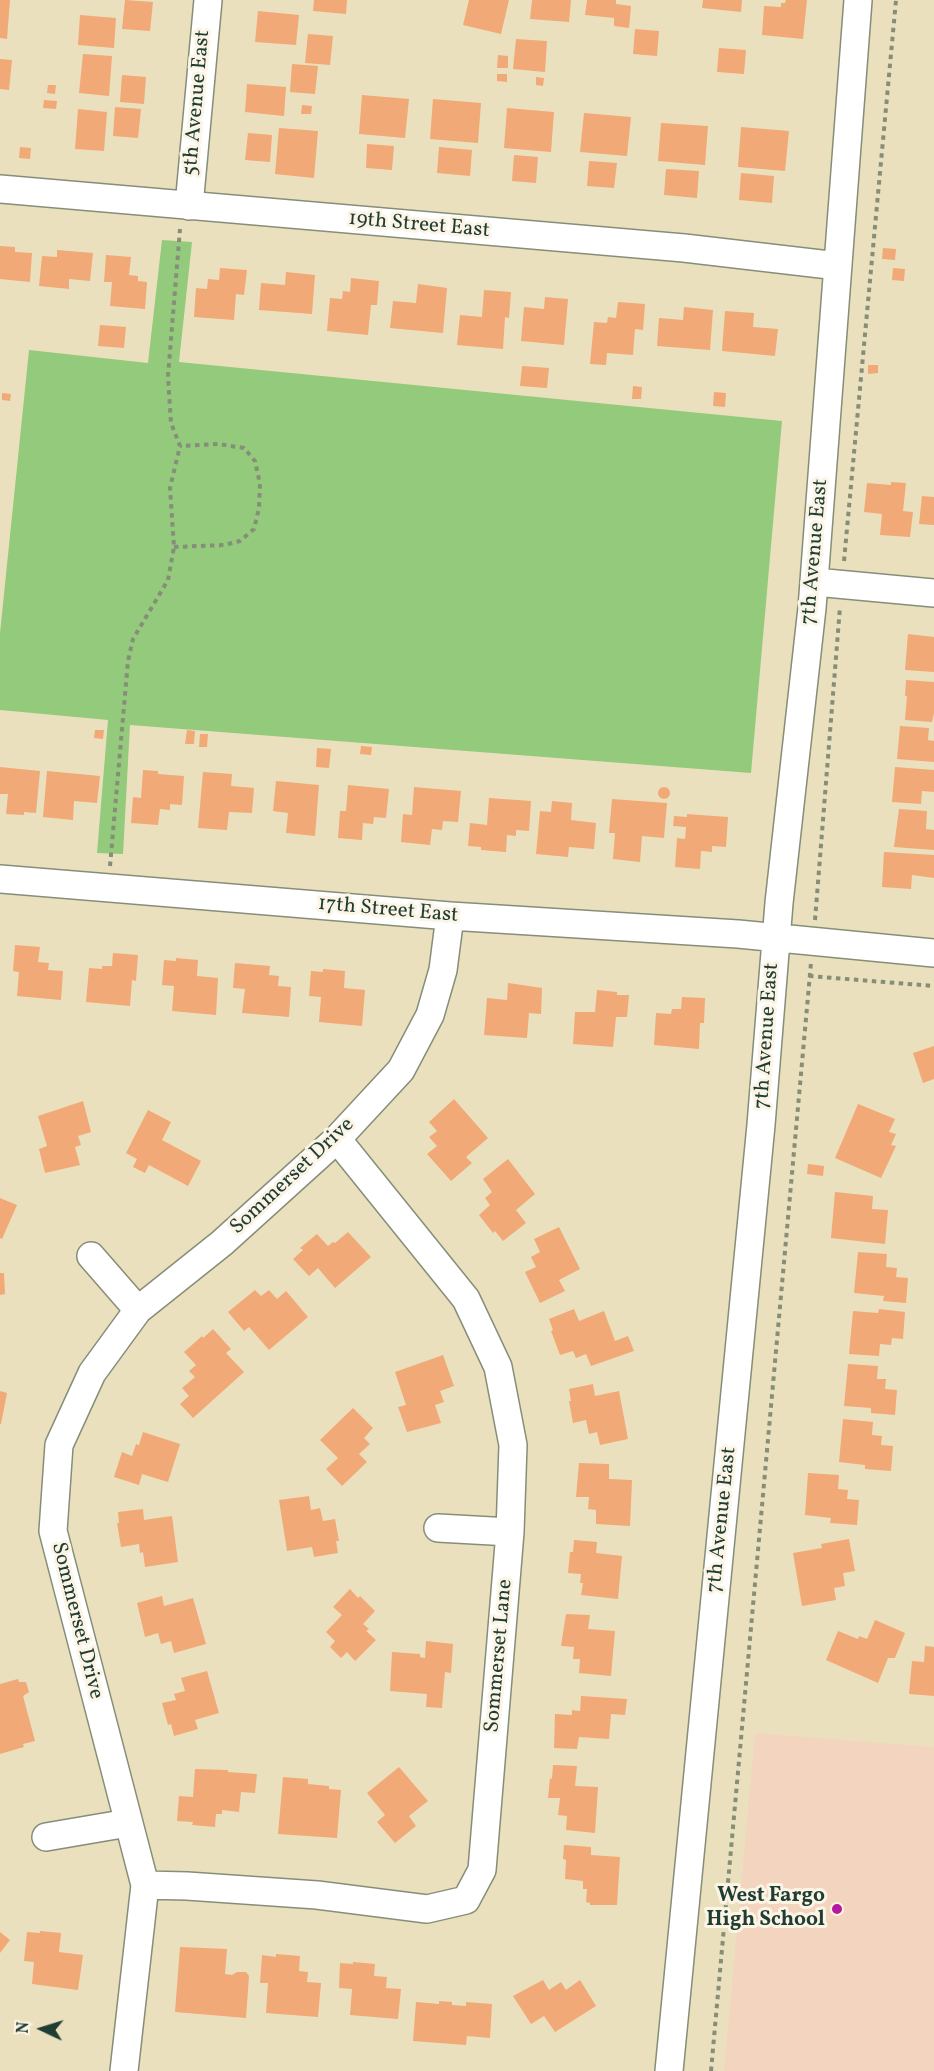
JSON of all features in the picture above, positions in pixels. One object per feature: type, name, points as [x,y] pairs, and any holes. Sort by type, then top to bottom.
[{"type":"street","name":"5th Avenue East","points":[[189,206],[208,0]]},
{"type":"street","name":"7th Avenue East","points":[[669,2071],[760,1137],[776,938],[815,582],[858,0]]},
{"type":"street","name":"19th Street East","points":[[0,189],[684,248],[838,266]]},
{"type":"street","points":[[815,582],[934,593]]},
{"type":"street","name":"17th Street East","points":[[0,879],[450,916],[776,938],[934,953]]},
{"type":"street","name":"Sommerset Drive","points":[[124,2071],[144,1885],[53,1531],[59,1445],[92,1373],[138,1310],[222,1243],[337,1139],[401,1070],[430,1015],[443,970],[450,916]]},
{"type":"street","name":"Sommerset Lane","points":[[144,1885],[317,1895],[428,1909],[466,1900],[482,1870],[510,1532],[513,1445],[498,1367],[466,1299],[337,1139]]},
{"type":"street","points":[[91,1256],[138,1310]]},
{"type":"street","points":[[438,1528],[510,1532]]},
{"type":"street","points":[[46,1837],[128,1823]]},
{"type":"path","points":[[711,2071],[810,976],[842,584],[896,0]]},
{"type":"path","points":[[108,888],[128,661],[133,639],[168,580],[174,547],[170,488],[180,446],[171,423],[168,376],[178,233],[189,206]]},
{"type":"path","points":[[174,547],[224,545],[240,541],[254,529],[259,508],[260,484],[255,461],[243,448],[218,444],[180,446]]},
{"type":"path","points":[[810,976],[934,986]]},
{"type":"shaded area","name":"West Fargo High School","points":[[755,1733],[934,1747],[934,2071],[724,2071]]},
{"type":"green space","points":[[162,240],[192,242],[179,362],[782,421],[751,773],[130,725],[123,854],[97,853],[108,720],[0,710],[0,633],[29,350],[148,363]]},
{"type":"building","points":[[0,0],[10,0],[7,39],[0,38]]},
{"type":"building","points":[[125,0],[153,2],[150,31],[122,29]]},
{"type":"building","points":[[314,0],[347,0],[346,14],[313,11]]},
{"type":"building","points":[[469,0],[509,0],[501,34],[463,25]]},
{"type":"building","points":[[532,0],[571,0],[569,22],[530,19]]},
{"type":"building","points":[[587,0],[616,0],[616,4],[631,6],[629,28],[614,26],[614,18],[585,15]]},
{"type":"building","points":[[703,0],[742,0],[741,12],[702,8]]},
{"type":"building","points":[[786,0],[807,0],[803,39],[762,35],[764,6],[781,7],[781,3],[785,3]]},
{"type":"building","points":[[258,11],[299,15],[296,45],[255,42]]},
{"type":"building","points":[[80,15],[116,18],[114,48],[78,45]]},
{"type":"building","points":[[635,29],[659,31],[657,56],[633,54]]},
{"type":"building","points":[[308,34],[333,36],[330,65],[305,63]]},
{"type":"building","points":[[516,39],[547,41],[545,72],[513,69]]},
{"type":"building","points":[[719,48],[746,50],[744,74],[717,72]]},
{"type":"building","points":[[83,54],[112,56],[109,96],[79,93]]},
{"type":"building","points":[[498,55],[508,56],[508,68],[497,68]]},
{"type":"building","points":[[0,59],[12,60],[9,90],[0,89]]},
{"type":"building","points":[[292,64],[318,66],[315,94],[290,92]]},
{"type":"building","points":[[497,74],[507,74],[507,82],[497,81]]},
{"type":"building","points":[[122,75],[146,77],[144,104],[120,102]]},
{"type":"building","points":[[536,77],[544,78],[543,86],[536,85]]},
{"type":"building","points":[[247,84],[286,87],[284,116],[245,112]]},
{"type":"building","points":[[48,85],[56,85],[55,94],[47,93]]},
{"type":"building","points":[[362,95],[409,99],[405,138],[359,134]]},
{"type":"building","points":[[433,99],[481,103],[478,143],[430,139]]},
{"type":"building","points":[[44,100],[57,101],[56,109],[43,108]]},
{"type":"building","points":[[302,105],[312,106],[311,114],[301,114]]},
{"type":"building","points":[[115,107],[141,109],[138,138],[113,136]]},
{"type":"building","points":[[507,108],[554,112],[551,152],[504,148]]},
{"type":"building","points":[[78,109],[107,112],[104,151],[75,149]]},
{"type":"building","points":[[584,113],[631,117],[627,156],[580,152]]},
{"type":"building","points":[[661,123],[708,126],[705,165],[658,161]]},
{"type":"building","points":[[741,127],[789,131],[785,171],[738,167]]},
{"type":"building","points":[[279,128],[318,131],[314,178],[275,174]]},
{"type":"building","points":[[248,133],[272,135],[270,162],[245,160]]},
{"type":"building","points":[[367,144],[394,146],[392,170],[366,168]]},
{"type":"building","points":[[20,147],[31,148],[30,159],[19,158]]},
{"type":"building","points":[[439,147],[472,150],[470,176],[437,173]]},
{"type":"building","points":[[514,155],[538,157],[536,183],[512,181]]},
{"type":"building","points":[[589,161],[617,163],[614,188],[587,186]]},
{"type":"building","points":[[666,169],[699,171],[697,198],[664,195]]},
{"type":"building","points":[[741,173],[774,176],[772,203],[739,200]]},
{"type":"building","points":[[0,246],[15,247],[15,252],[32,253],[30,282],[0,279]]},
{"type":"building","points":[[883,248],[896,249],[895,260],[882,259]]},
{"type":"building","points":[[57,250],[93,253],[90,281],[69,279],[69,289],[39,286],[42,256],[57,257]]},
{"type":"building","points":[[106,255],[131,257],[129,275],[138,276],[138,281],[147,282],[145,309],[110,306],[112,282],[104,282]]},
{"type":"building","points":[[220,268],[247,270],[244,295],[236,294],[234,320],[194,317],[196,288],[207,289],[208,279],[219,280]]},
{"type":"building","points":[[893,268],[905,269],[904,281],[892,280]]},
{"type":"building","points":[[286,272],[315,275],[312,314],[259,310],[261,283],[285,285]]},
{"type":"building","points":[[351,278],[379,281],[377,305],[371,305],[368,335],[327,331],[330,298],[342,299],[343,291],[350,292]]},
{"type":"building","points":[[418,284],[447,288],[443,333],[390,328],[393,301],[416,303]]},
{"type":"building","points":[[484,290],[511,292],[509,318],[505,317],[503,349],[457,345],[460,315],[482,317]]},
{"type":"building","points":[[545,297],[568,299],[564,345],[521,341],[524,307],[544,309]]},
{"type":"building","points":[[618,302],[645,304],[643,330],[635,329],[633,355],[607,353],[606,365],[590,364],[594,322],[607,323],[608,317],[616,318]]},
{"type":"building","points":[[684,307],[713,310],[710,350],[657,346],[659,318],[683,320]]},
{"type":"building","points":[[725,311],[754,313],[753,327],[778,329],[775,356],[722,351]]},
{"type":"building","points":[[100,325],[126,327],[124,348],[98,346]]},
{"type":"building","points":[[868,365],[878,365],[878,373],[868,374]]},
{"type":"building","points":[[522,366],[549,368],[547,388],[520,386]]},
{"type":"building","points":[[633,386],[642,387],[641,399],[632,399]]},
{"type":"building","points":[[714,392],[726,393],[725,407],[713,406]]},
{"type":"building","points":[[2,393],[11,394],[10,401],[2,400]]},
{"type":"building","points":[[891,482],[906,483],[903,511],[913,512],[910,537],[880,535],[882,514],[864,512],[867,483],[891,485]]},
{"type":"building","points":[[922,496],[934,497],[934,525],[919,524]]},
{"type":"building","points":[[908,634],[934,637],[934,672],[905,670]]},
{"type":"building","points":[[906,680],[934,682],[932,722],[905,720]]},
{"type":"building","points":[[900,726],[929,728],[928,740],[934,741],[934,762],[897,759]]},
{"type":"building","points":[[95,730],[104,730],[103,739],[94,738]]},
{"type":"building","points":[[187,730],[195,731],[194,744],[185,744]]},
{"type":"building","points":[[200,734],[208,734],[207,747],[199,747]]},
{"type":"building","points":[[361,746],[372,747],[371,755],[360,754]]},
{"type":"building","points":[[317,748],[331,749],[329,768],[316,767]]},
{"type":"building","points":[[0,767],[40,771],[36,813],[6,814],[8,794],[0,794]]},
{"type":"building","points":[[895,767],[934,770],[934,792],[922,791],[921,804],[892,802]]},
{"type":"building","points":[[143,770],[184,776],[182,805],[170,804],[170,810],[160,809],[158,825],[131,823],[133,797],[141,798]]},
{"type":"building","points":[[47,771],[100,776],[97,803],[74,801],[73,820],[43,817]]},
{"type":"building","points":[[203,772],[232,774],[231,786],[254,788],[252,813],[229,812],[227,830],[198,828]]},
{"type":"building","points":[[276,781],[319,785],[315,836],[286,833],[288,813],[273,811]]},
{"type":"building","points":[[348,785],[389,789],[386,818],[374,817],[373,824],[363,823],[362,840],[338,838],[340,811],[346,811]]},
{"type":"building","points":[[414,787],[461,791],[458,822],[443,821],[442,830],[432,829],[430,845],[401,842],[403,814],[412,815]]},
{"type":"building","points":[[666,787],[669,788],[669,798],[662,799],[659,798],[658,791],[659,788]]},
{"type":"building","points":[[489,798],[531,801],[529,831],[516,830],[516,836],[507,835],[506,852],[481,850],[481,847],[468,846],[470,823],[487,825]]},
{"type":"building","points":[[612,799],[667,803],[664,838],[642,836],[640,862],[613,859],[615,833],[609,833]]},
{"type":"building","points":[[552,801],[572,803],[571,820],[596,823],[594,849],[569,847],[568,857],[536,854],[540,811],[551,812]]},
{"type":"building","points":[[899,809],[927,811],[926,829],[934,830],[934,850],[894,847]]},
{"type":"building","points":[[687,814],[728,817],[726,847],[712,846],[712,852],[701,851],[700,869],[675,867],[677,838],[685,839],[686,827],[673,826],[674,816],[687,817]]},
{"type":"building","points":[[884,852],[934,855],[934,878],[912,875],[911,889],[882,887]]},
{"type":"building","points":[[15,945],[40,947],[38,962],[49,963],[48,970],[63,971],[61,1000],[17,996],[19,972],[13,971]]},
{"type":"building","points":[[113,953],[138,955],[136,981],[132,980],[130,1006],[86,1002],[89,968],[102,969],[102,966],[112,966]]},
{"type":"building","points":[[176,958],[198,960],[197,976],[218,978],[216,1015],[172,1011],[174,986],[162,985],[164,960],[176,961]]},
{"type":"building","points":[[235,963],[270,966],[269,975],[279,976],[278,986],[291,987],[289,1017],[242,1013],[245,989],[233,988]]},
{"type":"building","points":[[323,969],[345,971],[344,988],[365,990],[362,1026],[319,1022],[321,997],[309,996],[311,971],[323,972]]},
{"type":"building","points":[[508,983],[542,988],[541,1014],[529,1013],[527,1038],[484,1035],[487,998],[507,1000]]},
{"type":"building","points":[[597,990],[617,992],[617,995],[629,995],[627,1017],[616,1017],[613,1047],[573,1044],[575,1012],[595,1012]]},
{"type":"building","points":[[682,997],[705,998],[704,1023],[700,1023],[699,1049],[654,1045],[656,1013],[671,1014],[672,1009],[681,1009]]},
{"type":"building","points":[[934,1046],[934,1079],[923,1083],[913,1053]]},
{"type":"building","points":[[454,1099],[488,1138],[466,1157],[472,1163],[451,1181],[427,1154],[437,1146],[429,1137],[437,1131],[429,1122]]},
{"type":"building","points":[[83,1101],[91,1132],[78,1136],[81,1145],[75,1147],[80,1165],[45,1173],[39,1149],[47,1146],[38,1116]]},
{"type":"building","points":[[858,1104],[895,1119],[889,1132],[896,1134],[891,1145],[896,1146],[881,1178],[835,1158]]},
{"type":"building","points":[[148,1110],[171,1122],[162,1140],[201,1161],[188,1186],[149,1165],[145,1173],[133,1167],[137,1159],[126,1153]]},
{"type":"building","points":[[508,1159],[535,1194],[516,1210],[526,1223],[503,1241],[495,1231],[493,1233],[479,1215],[490,1205],[485,1198],[492,1192],[483,1179]]},
{"type":"building","points":[[808,1164],[824,1166],[823,1176],[807,1174]]},
{"type":"building","points":[[835,1192],[873,1196],[872,1209],[888,1210],[885,1244],[831,1238]]},
{"type":"building","points":[[0,1198],[17,1205],[2,1239],[0,1238]]},
{"type":"building","points":[[559,1227],[580,1269],[559,1280],[565,1291],[540,1303],[525,1272],[536,1267],[531,1257],[540,1252],[534,1239]]},
{"type":"building","points":[[348,1232],[371,1257],[335,1288],[318,1268],[309,1276],[293,1259],[303,1250],[300,1248],[317,1234],[328,1246]]},
{"type":"building","points":[[858,1252],[887,1254],[886,1267],[897,1268],[896,1277],[908,1278],[906,1303],[883,1301],[884,1296],[854,1293]]},
{"type":"building","points":[[0,1273],[4,1273],[5,1294],[0,1295]]},
{"type":"building","points":[[255,1290],[261,1296],[269,1290],[277,1299],[286,1291],[308,1317],[269,1350],[249,1327],[244,1331],[228,1312]]},
{"type":"building","points":[[574,1309],[579,1321],[604,1311],[615,1341],[628,1336],[634,1351],[591,1366],[586,1354],[576,1358],[573,1351],[560,1355],[549,1319]]},
{"type":"building","points":[[879,1309],[905,1312],[903,1339],[892,1338],[891,1345],[880,1344],[879,1356],[849,1354],[853,1311],[878,1313]]},
{"type":"building","points":[[213,1329],[231,1349],[226,1353],[244,1372],[193,1418],[180,1404],[189,1396],[182,1388],[195,1377],[189,1371],[196,1365],[184,1352]]},
{"type":"building","points":[[443,1355],[454,1386],[440,1391],[444,1402],[435,1405],[441,1423],[407,1432],[398,1407],[406,1405],[395,1372]]},
{"type":"building","points":[[848,1364],[878,1366],[877,1379],[886,1379],[885,1389],[897,1390],[895,1415],[871,1413],[871,1408],[844,1406]]},
{"type":"building","points":[[593,1384],[595,1396],[619,1391],[628,1439],[600,1445],[597,1432],[589,1434],[586,1420],[573,1423],[569,1389]]},
{"type":"building","points":[[0,1391],[7,1393],[1,1424],[0,1424]]},
{"type":"building","points":[[353,1408],[373,1428],[364,1438],[370,1444],[359,1454],[367,1462],[342,1486],[326,1469],[338,1458],[320,1440]]},
{"type":"building","points":[[843,1419],[873,1422],[872,1435],[882,1436],[881,1445],[893,1446],[891,1471],[865,1469],[865,1465],[839,1462]]},
{"type":"building","points":[[143,1432],[180,1444],[168,1482],[142,1474],[139,1485],[114,1477],[122,1452],[132,1456]]},
{"type":"building","points":[[579,1463],[609,1464],[609,1479],[632,1480],[630,1526],[596,1524],[596,1510],[588,1509],[589,1497],[576,1497]]},
{"type":"building","points":[[808,1473],[839,1475],[838,1489],[848,1490],[847,1499],[859,1500],[857,1525],[830,1523],[831,1518],[805,1515]]},
{"type":"building","points":[[309,1496],[311,1510],[320,1508],[323,1521],[335,1519],[339,1541],[336,1541],[338,1553],[314,1557],[312,1547],[287,1551],[279,1500]]},
{"type":"building","points":[[143,1509],[144,1520],[172,1516],[178,1562],[145,1567],[143,1552],[140,1553],[139,1544],[121,1547],[117,1523],[119,1523],[118,1512]]},
{"type":"building","points":[[849,1539],[855,1571],[843,1573],[845,1586],[834,1588],[836,1600],[802,1606],[793,1553],[822,1548],[821,1544]]},
{"type":"building","points":[[574,1540],[597,1542],[596,1553],[622,1556],[618,1599],[581,1595],[583,1583],[580,1583],[581,1574],[568,1573]]},
{"type":"building","points":[[350,1589],[375,1611],[363,1624],[369,1629],[366,1631],[376,1640],[355,1661],[347,1652],[341,1658],[330,1647],[335,1641],[326,1632],[342,1615],[333,1607]]},
{"type":"building","points":[[162,1596],[164,1606],[193,1598],[206,1644],[174,1653],[171,1641],[161,1644],[158,1633],[145,1637],[137,1603]]},
{"type":"building","points":[[566,1614],[590,1615],[588,1629],[615,1631],[611,1676],[579,1673],[580,1659],[573,1659],[574,1647],[561,1646]]},
{"type":"building","points":[[875,1620],[905,1633],[895,1658],[888,1658],[878,1683],[826,1660],[838,1631],[858,1639],[859,1636],[867,1639]]},
{"type":"building","points":[[426,1641],[453,1644],[451,1673],[445,1672],[442,1708],[426,1707],[427,1694],[390,1691],[392,1652],[420,1654],[420,1657],[425,1658]]},
{"type":"building","points":[[925,1646],[934,1647],[934,1696],[909,1694],[912,1661],[924,1662]]},
{"type":"building","points":[[207,1671],[219,1713],[195,1720],[198,1729],[174,1736],[171,1724],[168,1725],[162,1703],[176,1700],[174,1694],[185,1691],[181,1678]]},
{"type":"building","points":[[18,1679],[19,1682],[26,1682],[29,1692],[23,1696],[35,1741],[0,1754],[0,1684]]},
{"type":"building","points":[[581,1696],[627,1699],[625,1715],[611,1714],[609,1739],[579,1737],[577,1749],[554,1748],[555,1714],[572,1715],[572,1710],[580,1711]]},
{"type":"building","points":[[553,1765],[577,1766],[575,1786],[598,1787],[595,1833],[566,1830],[567,1816],[558,1815],[560,1798],[548,1798]]},
{"type":"building","points":[[399,1767],[428,1801],[409,1816],[416,1826],[395,1843],[377,1822],[385,1815],[367,1793]]},
{"type":"building","points":[[195,1769],[257,1774],[255,1793],[241,1792],[239,1812],[222,1810],[222,1814],[216,1814],[215,1827],[177,1821],[179,1796],[193,1797]]},
{"type":"building","points":[[283,1777],[308,1779],[308,1784],[341,1790],[337,1838],[278,1834]]},
{"type":"building","points":[[564,1845],[591,1847],[591,1855],[620,1857],[617,1905],[590,1905],[586,1902],[587,1889],[583,1889],[583,1881],[565,1879]]},
{"type":"building","points":[[40,1931],[61,1933],[59,1952],[83,1955],[78,1990],[32,1984],[34,1962],[24,1961],[27,1932],[40,1933]]},
{"type":"building","points":[[0,1932],[10,1940],[0,1953]]},
{"type":"building","points":[[180,1947],[227,1949],[225,1974],[246,1972],[249,1976],[246,2018],[175,2012]]},
{"type":"building","points":[[276,1954],[300,1956],[299,1971],[308,1972],[307,1982],[321,1983],[318,2017],[266,2013],[268,1983],[260,1983],[262,1955],[276,1957]]},
{"type":"building","points":[[353,1962],[375,1964],[374,1976],[387,1977],[386,1988],[401,1989],[398,2019],[350,2015],[352,1989],[339,1988],[340,1963],[353,1964]]},
{"type":"building","points":[[543,1980],[549,1990],[561,1982],[566,1990],[580,1980],[596,2006],[555,2032],[544,2016],[531,2024],[513,1996]]},
{"type":"building","points":[[439,2001],[466,2006],[466,2002],[492,2004],[490,2038],[467,2036],[466,2045],[413,2041],[416,2002],[439,2004]]},
{"type":"place","name":"West Fargo High School","points":[[837,1909]]}]
